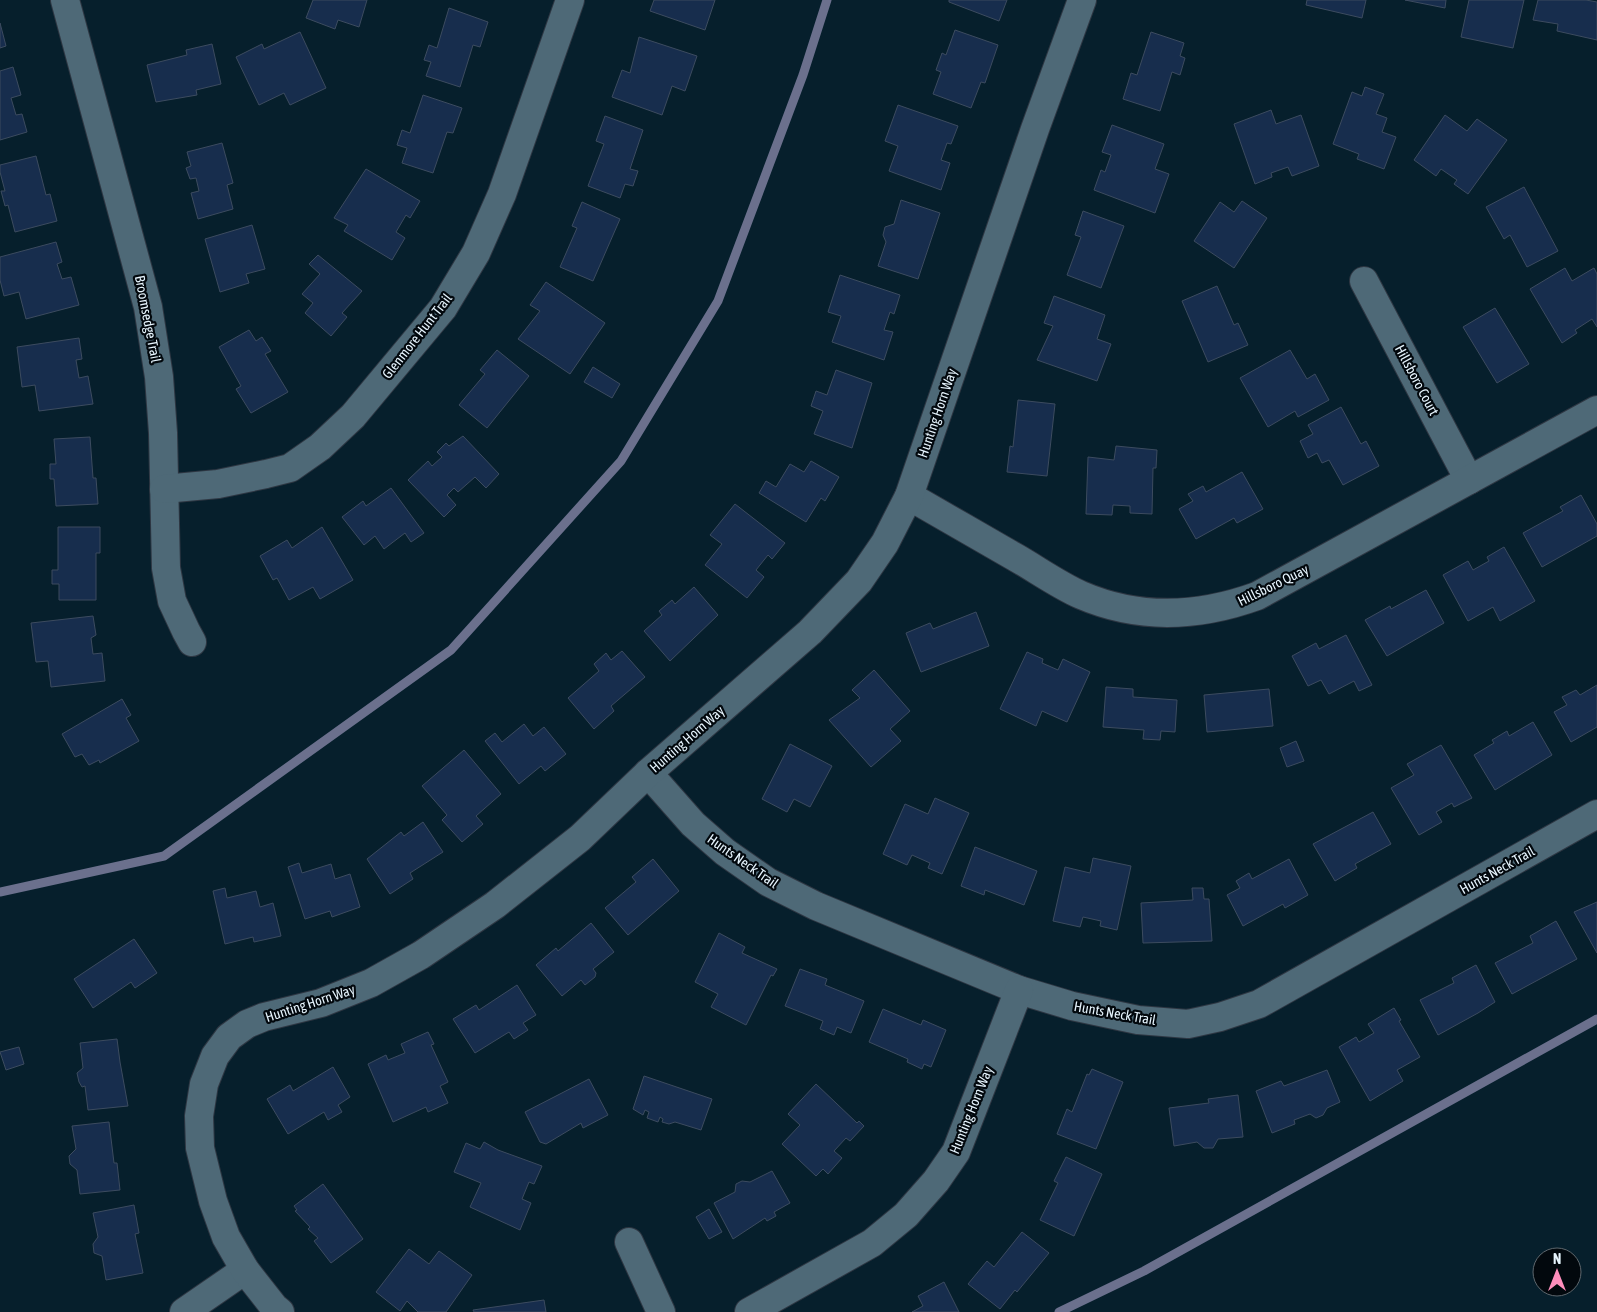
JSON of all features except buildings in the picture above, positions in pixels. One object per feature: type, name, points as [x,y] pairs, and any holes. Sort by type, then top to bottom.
[{"type":"street","name":"Broomsedge Trail","points":[[65,0],[148,307],[159,377],[163,434],[166,568],[172,601],[192,642]]},
{"type":"street","name":"Glenmore Hunt Trail","points":[[164,489],[218,484],[290,468],[320,447],[353,416],[425,330],[443,308],[476,253],[502,194],[570,0]]},
{"type":"street","name":"Hunting Horn Way","points":[[280,1312],[245,1270],[226,1237],[213,1201],[200,1148],[199,1116],[204,1084],[215,1056],[229,1037],[247,1024],[264,1017],[321,1003],[371,983],[420,955],[496,905],[580,838],[648,773],[810,632],[858,581],[885,544],[909,496],[1035,129],[1082,0]]},
{"type":"street","name":"Hillsboro Court","points":[[1364,281],[1469,480]]},
{"type":"street","name":"Hillsboro Quay","points":[[909,496],[1081,595],[1118,607],[1157,613],[1196,612],[1234,604],[1257,596],[1597,410]]},
{"type":"street","name":"Hunts Neck Trail","points":[[648,773],[693,824],[725,852],[768,882],[816,906],[1019,990],[1072,1006],[1138,1020],[1188,1024],[1220,1017],[1259,1004],[1597,814]]},
{"type":"street","name":"Hunting Horn Way","points":[[749,1312],[872,1243],[906,1215],[936,1182],[956,1152],[1019,990]]},
{"type":"street","points":[[629,1242],[660,1312]]},
{"type":"street","points":[[184,1312],[245,1270]]},
{"type":"waterway","points":[[0,892],[164,856],[451,650],[621,461],[718,301],[803,75],[827,0]]},
{"type":"waterway","points":[[1059,1312],[1144,1271],[1597,1019]]}]
